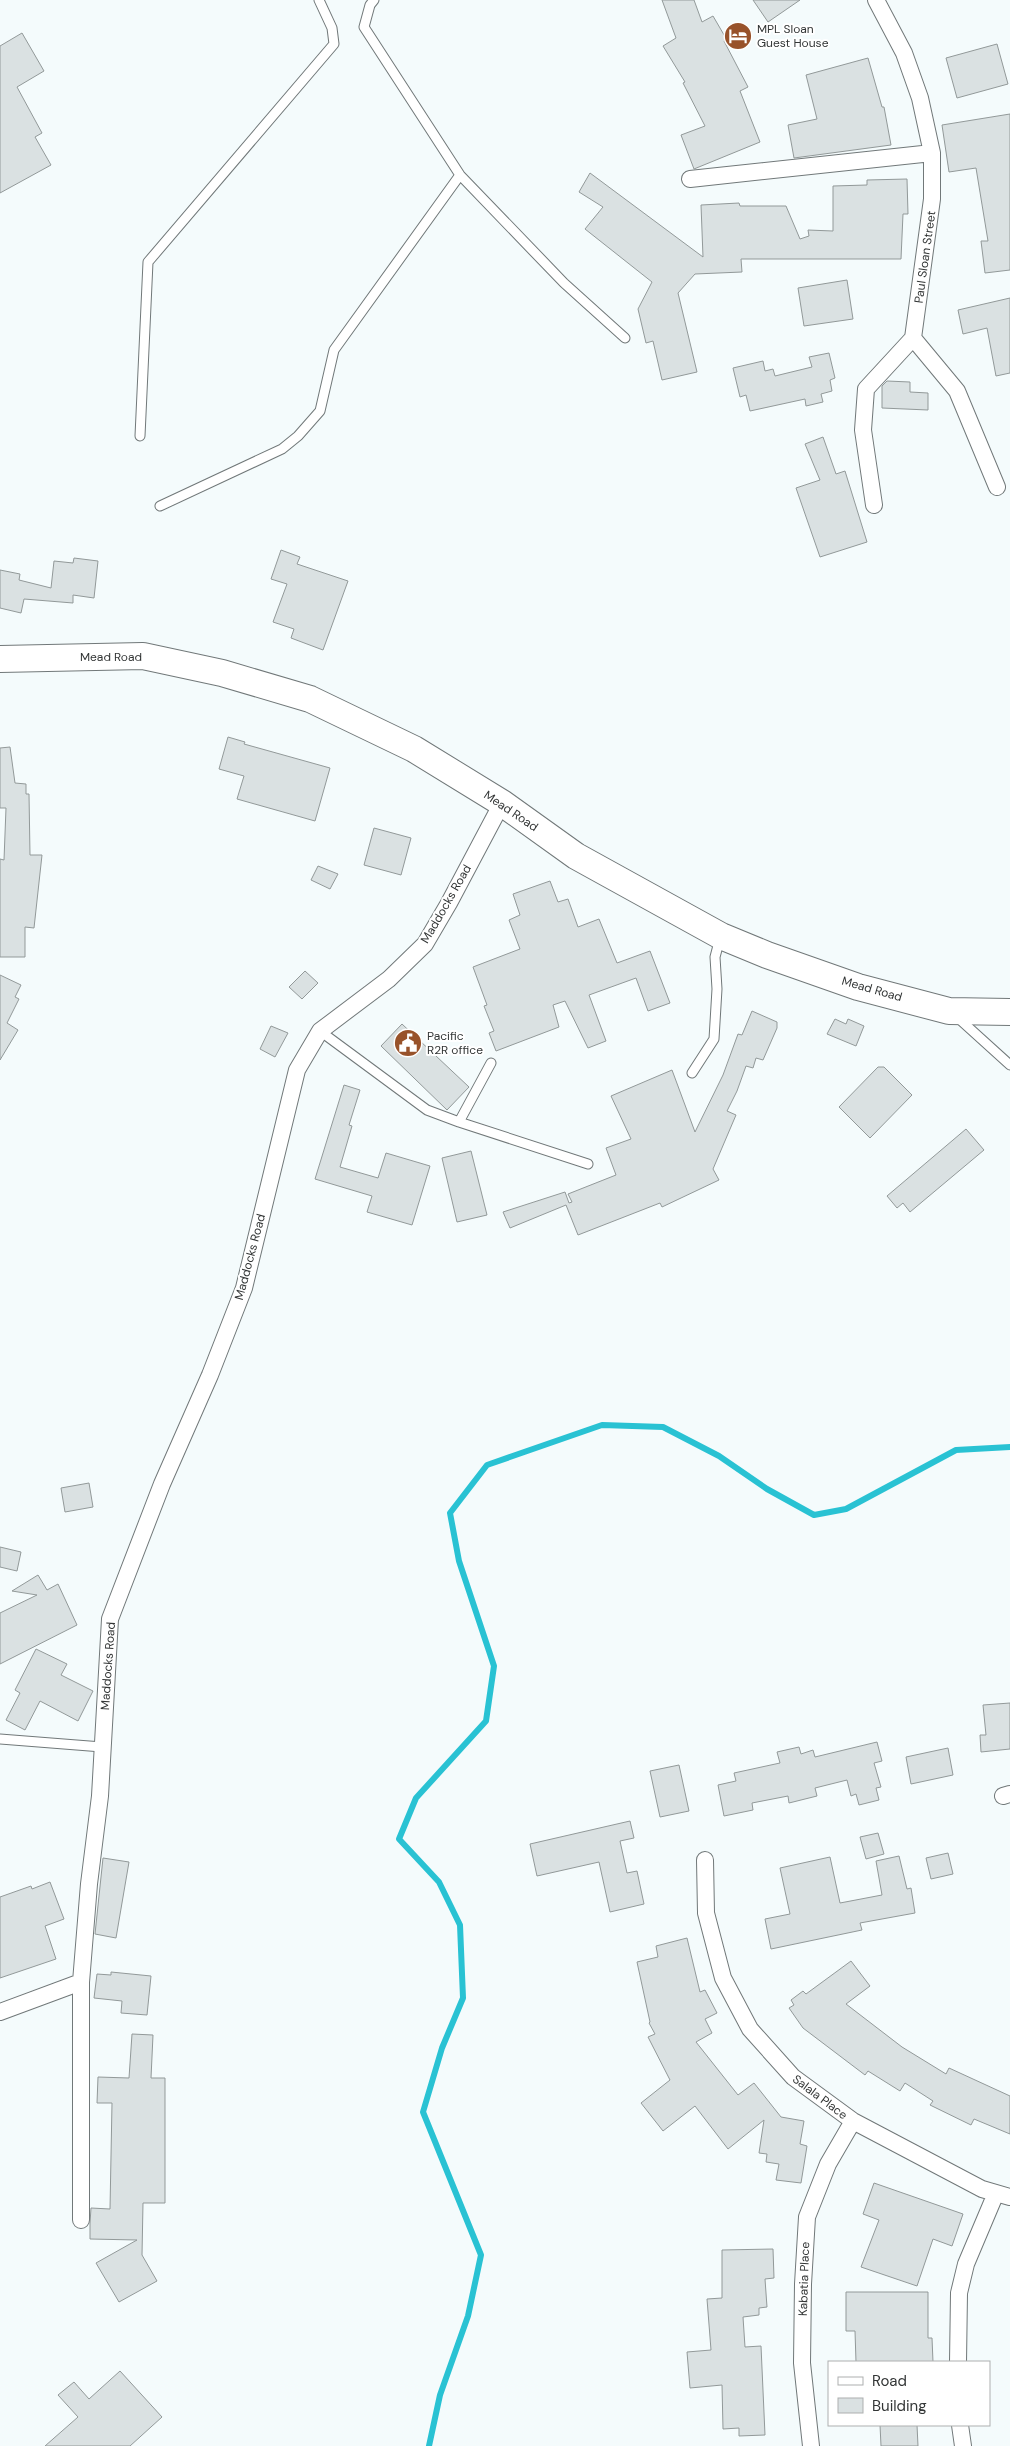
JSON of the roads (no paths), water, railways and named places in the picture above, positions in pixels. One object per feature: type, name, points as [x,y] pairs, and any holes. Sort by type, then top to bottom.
[{"type":"main road","name":"Mead Road","points":[[0,659],[143,656],[222,672],[310,699],[414,749],[502,803],[576,856],[721,936],[767,955],[858,987],[950,1010],[1010,1012]]},
{"type":"street","name":"Paul Sloan Street","points":[[876,0],[904,52],[920,98],[932,153],[932,199],[913,338]]},
{"type":"street","points":[[690,179],[932,153]]},
{"type":"street","points":[[874,505],[863,430],[866,388],[913,338],[957,391],[996,488]]},
{"type":"street","name":"Maddocks Road","points":[[81,2220],[81,1982],[88,1884],[100,1796],[110,1619],[162,1484],[210,1376],[244,1288],[296,1070],[320,1031],[388,979],[425,944],[450,903],[502,803]]},
{"type":"street","name":"Salala Place","points":[[705,1860],[706,1913],[723,1978],[750,2029],[793,2077],[853,2122],[982,2189],[1003,2195]]},
{"type":"street","points":[[0,2012],[81,1982]]},
{"type":"street","name":"Kabatia Place","points":[[811,2446],[802,2362],[803,2284],[808,2217],[828,2164],[853,2122]]},
{"type":"street","points":[[958,2361],[959,2293],[966,2264],[1003,2195]]},
{"type":"street","points":[[960,2426],[963,2446]]},
{"type":"lane","points":[[140,436],[148,262],[334,44],[332,28],[319,0]]},
{"type":"lane","points":[[374,0],[370,4],[364,27],[460,175],[564,283],[625,338]]},
{"type":"lane","points":[[160,506],[282,449],[298,436],[320,412],[334,350],[460,175]]},
{"type":"lane","points":[[692,1073],[714,1039],[717,1018],[715,957],[721,936]]},
{"type":"lane","points":[[950,1010],[1010,1065]]},
{"type":"lane","points":[[320,1031],[428,1110],[588,1164]]},
{"type":"lane","points":[[459,1122],[491,1062]]},
{"type":"lane","points":[[0,1739],[102,1747]]},
{"type":"waterway","points":[[429,2446],[440,2395],[468,2316],[481,2255],[423,2112],[442,2048],[463,1998],[460,1925],[439,1882],[399,1839],[416,1798],[486,1721],[494,1666],[459,1561],[450,1513],[487,1465],[602,1425],[663,1427],[719,1456],[767,1489],[814,1515],[846,1509],[956,1450],[1010,1447]]},
{"type":"place","name":"MPL Sloan Guest House","points":[[738,36]]},
{"type":"place","name":"Pacific R2R office","points":[[408,1043]]}]
